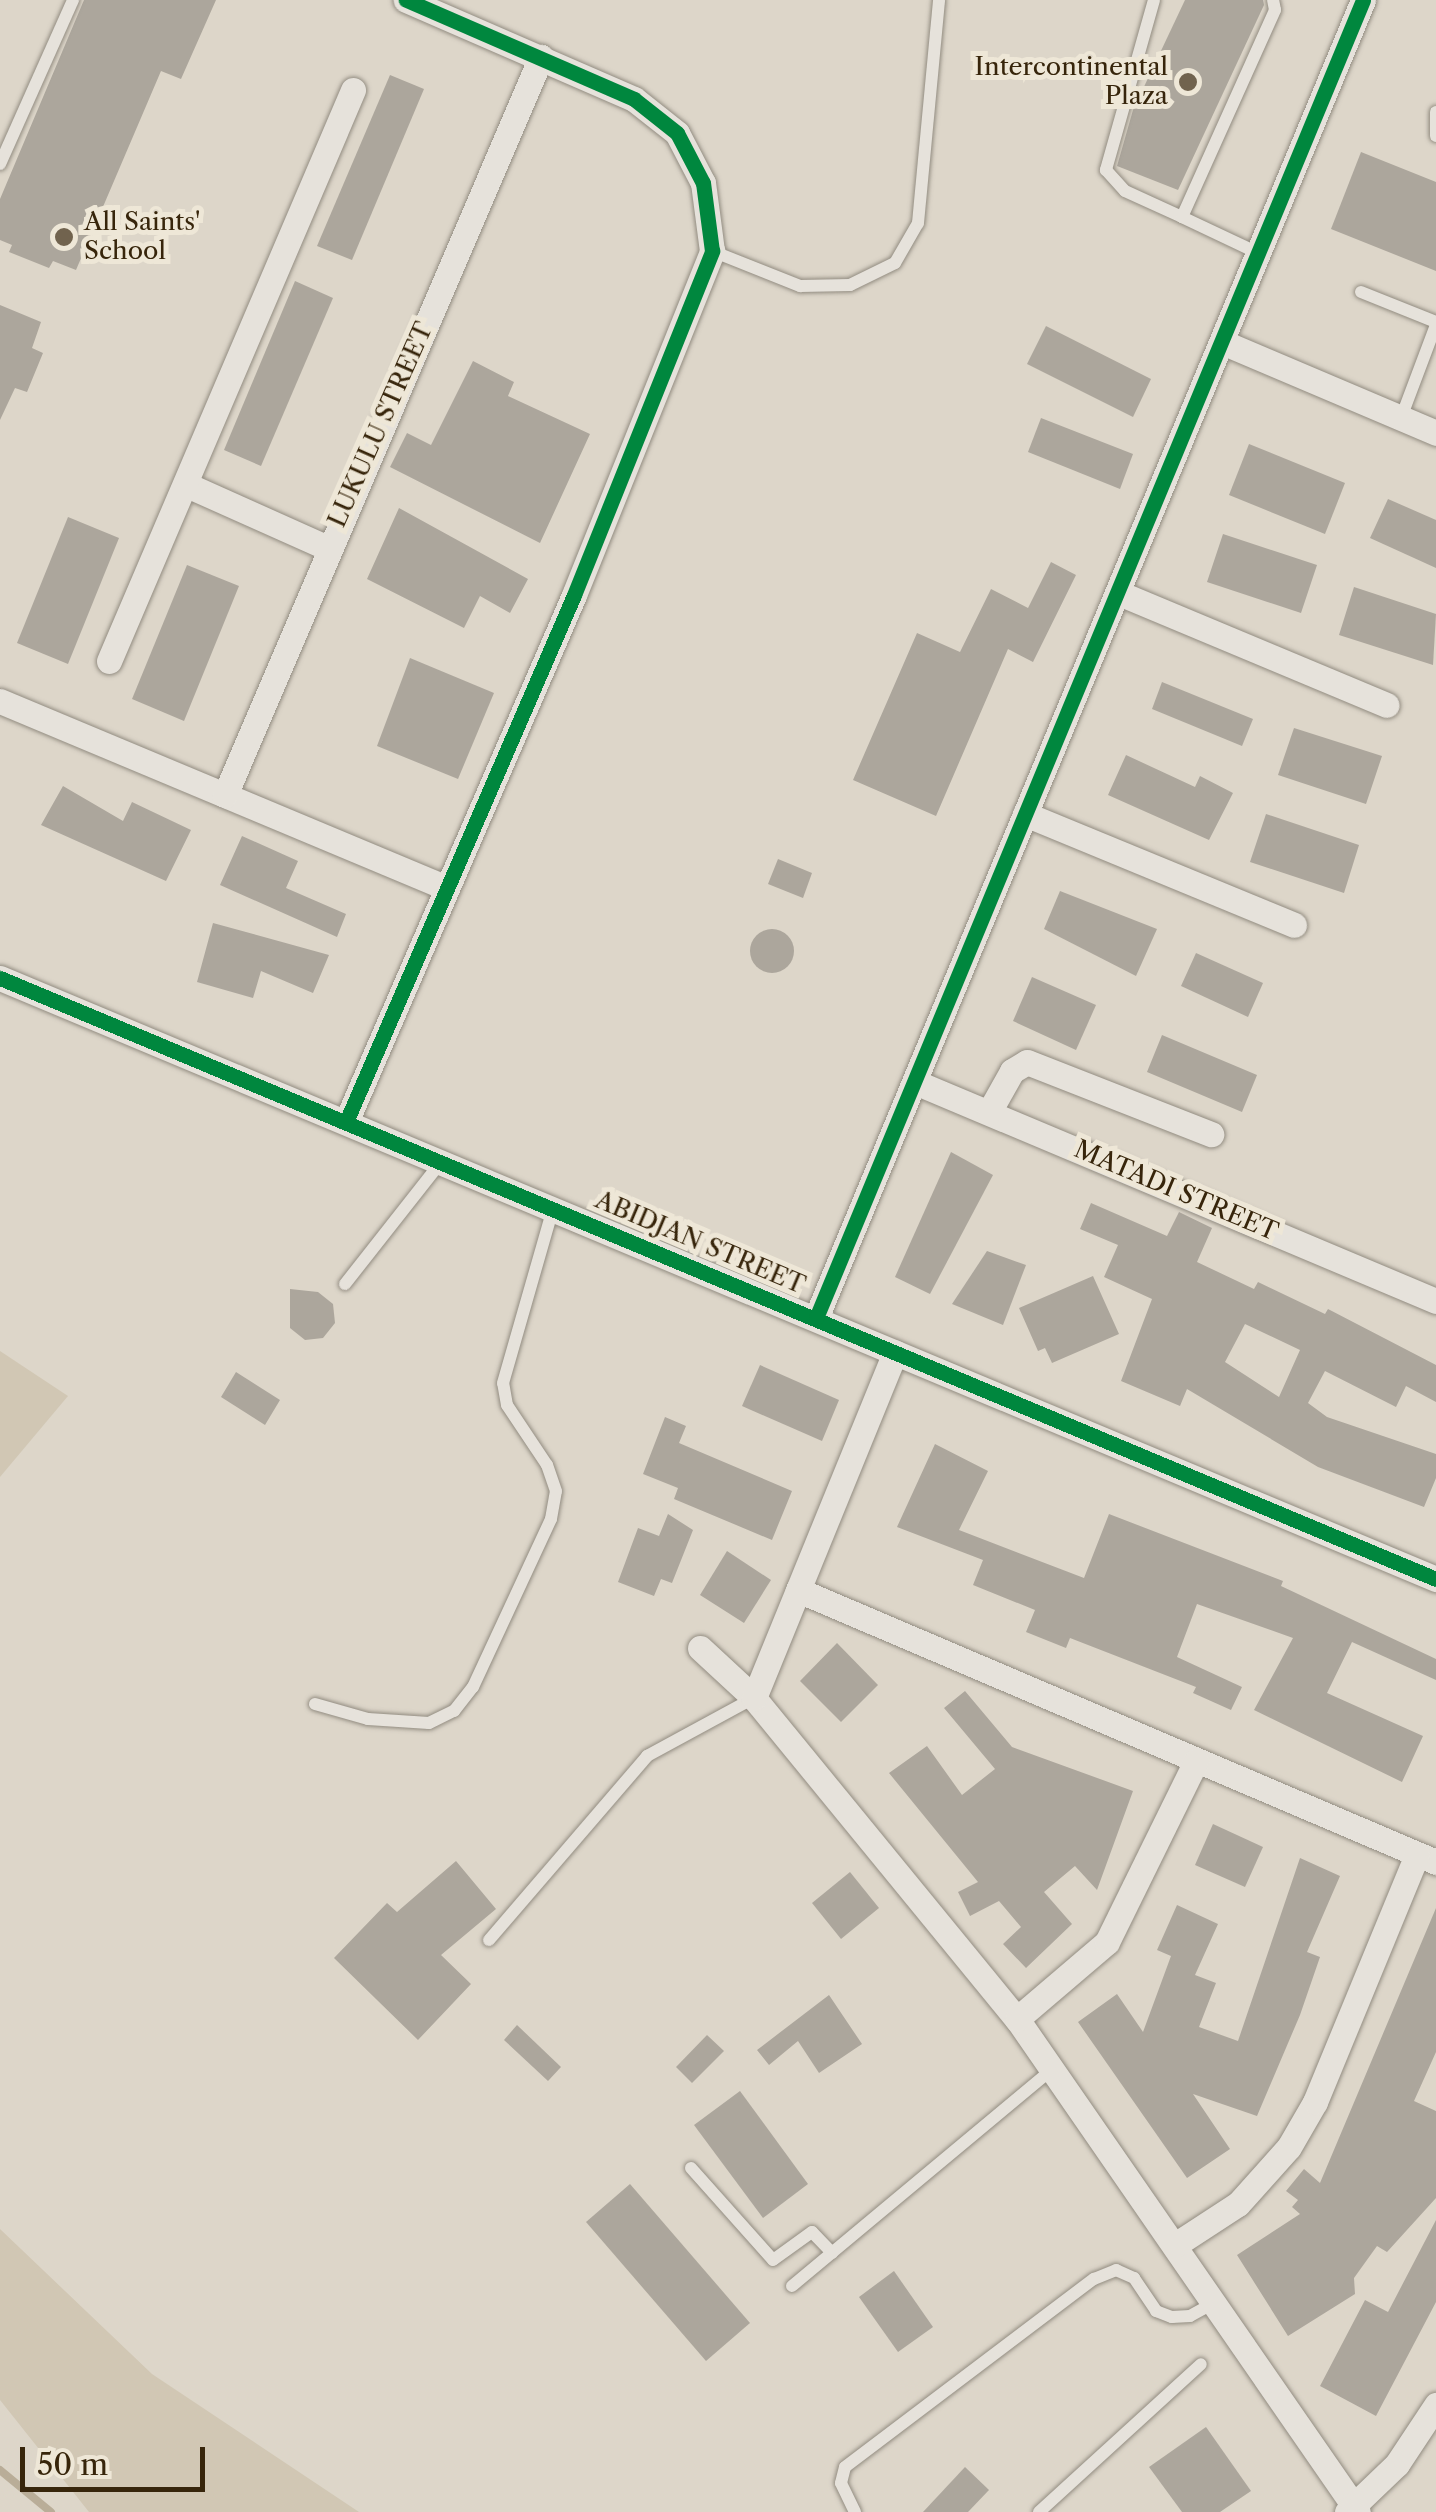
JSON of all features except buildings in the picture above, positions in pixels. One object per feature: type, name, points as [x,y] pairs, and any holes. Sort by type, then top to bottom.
[{"type":"street","points":[[346,1122],[596,541],[712,251],[703,183],[677,133],[634,99],[406,0]]},
{"type":"street","points":[[816,1318],[1364,0]]},
{"type":"street","name":"LUKULU STREET","points":[[224,795],[541,57]]},
{"type":"street","points":[[108,661],[187,485],[353,90]]},
{"type":"street","points":[[1222,342],[1436,433]]},
{"type":"street","points":[[187,485],[328,548]]},
{"type":"street","points":[[1119,593],[1388,705]]},
{"type":"street","points":[[0,701],[444,887]]},
{"type":"street","points":[[1025,814],[1294,925]]},
{"type":"street","name":"ABIDJAN STREET","points":[[0,978],[1436,1578]]},
{"type":"street","points":[[989,1112],[1012,1071],[1028,1062],[1211,1134]]},
{"type":"street","name":"MATADI STREET","points":[[915,1082],[1436,1301]]},
{"type":"street","points":[[754,1698],[894,1353]]},
{"type":"street","points":[[798,1590],[1427,1858],[1315,2102],[1289,2147],[1238,2204],[1175,2245]]},
{"type":"street","points":[[700,1648],[754,1698],[1017,2018],[1215,2302],[1352,2509],[1398,2464],[1436,2405]]},
{"type":"street","points":[[1017,2018],[1108,1942],[1196,1761]]},
{"type":"lane","points":[[0,164],[74,0]]},
{"type":"lane","points":[[712,251],[800,286],[850,285],[894,263],[918,223],[938,0]]},
{"type":"lane","points":[[1154,0],[1106,170],[1125,191],[1258,253]]},
{"type":"lane","points":[[1182,217],[1275,10],[1273,0]]},
{"type":"lane","points":[[1436,112],[1436,136]]},
{"type":"lane","points":[[1361,292],[1436,323],[1402,418]]},
{"type":"lane","points":[[345,1284],[441,1162]]},
{"type":"lane","points":[[315,1704],[368,1719],[429,1723],[454,1711],[474,1687],[553,1505],[547,1465],[507,1405],[504,1384],[553,1209]]},
{"type":"lane","points":[[488,1940],[647,1756],[754,1698]]},
{"type":"lane","points":[[792,2286],[1052,2069]]},
{"type":"lane","points":[[692,2168],[773,2260],[812,2232],[832,2252]]},
{"type":"lane","points":[[855,2512],[841,2484],[845,2466],[1094,2279],[1116,2270],[1134,2278],[1156,2310],[1172,2318],[1190,2316],[1215,2302]]},
{"type":"lane","points":[[1039,2512],[1202,2364]]},
{"type":"shaded area","points":[[0,1351],[68,1396],[0,1477]]},
{"type":"shaded area","points":[[0,2229],[152,2374],[359,2512],[89,2512],[0,2400]]},
{"type":"waterway","points":[[0,2470],[51,2512]]},
{"type":"cycle path","points":[[346,1122],[574,595],[712,251],[703,183],[677,133],[634,99],[406,0]]},
{"type":"cycle path","points":[[816,1318],[1363,0]]},
{"type":"cycle path","points":[[0,978],[1436,1579]]},
{"type":"place","name":"Intercontinental Plaza","points":[[1188,82]]},
{"type":"place","name":"All Saints' School","points":[[64,237]]}]
